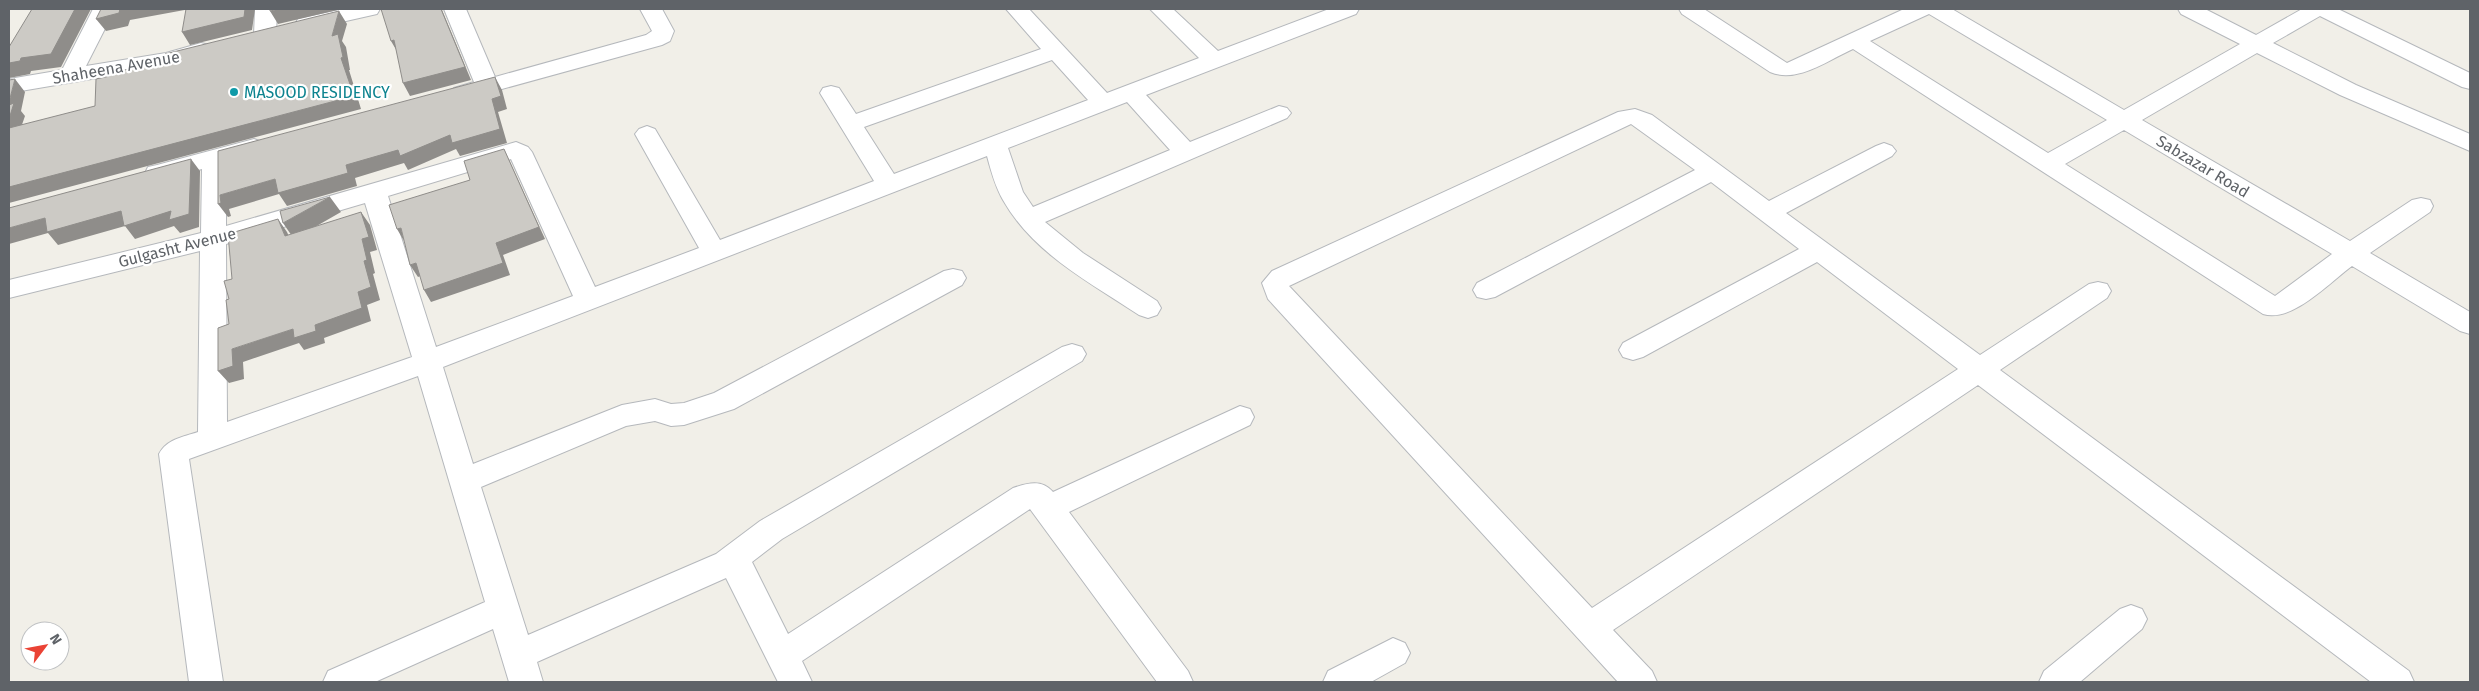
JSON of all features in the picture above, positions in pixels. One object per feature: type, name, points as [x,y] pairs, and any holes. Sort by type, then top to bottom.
[{"type":"street","points":[[70,76],[103,11],[123,9]]},
{"type":"street","points":[[266,9],[256,37],[368,9]]},
{"type":"street","points":[[455,9],[487,86]]},
{"type":"street","points":[[440,99],[654,40],[662,36],[662,31],[651,9]]},
{"type":"street","points":[[1017,9],[1103,102]]},
{"type":"street","points":[[1161,9],[1214,60]]},
{"type":"street","points":[[206,682],[174,459],[174,454],[180,450],[426,362],[1348,9]]},
{"type":"street","points":[[1690,9],[1785,70],[1794,68],[1921,9]]},
{"type":"street","name":"Sabzazar Road","points":[[1937,9],[2470,324]]},
{"type":"street","points":[[2189,9],[2348,90],[2470,143]]},
{"type":"street","points":[[2047,164],[2317,9]]},
{"type":"street","points":[[2322,9],[2470,82]]},
{"type":"street","points":[[1854,40],[2272,307],[2282,305],[2351,253],[2421,206]]},
{"type":"street","name":"Shaheena Avenue","points":[[9,86],[168,59],[219,46]]},
{"type":"street","points":[[849,124],[1056,51]]},
{"type":"street","points":[[1130,92],[1186,152]]},
{"type":"street","points":[[831,93],[888,185]]},
{"type":"street","points":[[1028,219],[1279,113]]},
{"type":"street","points":[[1640,682],[1277,292],[1275,283],[1281,278],[1626,117],[1635,116],[1644,120],[1713,171],[2397,682]]},
{"type":"street","points":[[647,134],[714,251]]},
{"type":"street","points":[[140,178],[280,140]]},
{"type":"street","points":[[995,144],[1015,198],[1028,219],[1051,242],[1148,308]]},
{"type":"street","name":"Gulgasht Avenue","points":[[9,289],[213,239],[374,190],[516,150],[520,152],[588,300]]},
{"type":"street","points":[[1768,212],[1884,151]]},
{"type":"street","points":[[212,439],[214,158]]},
{"type":"street","points":[[1486,290],[1713,171]]},
{"type":"street","points":[[374,190],[522,668],[727,563],[771,530],[1072,354]]},
{"type":"street","points":[[1633,350],[1818,250]]},
{"type":"street","points":[[463,481],[622,416],[655,410],[671,415],[684,414],[724,401],[954,278]]},
{"type":"street","points":[[1589,628],[2098,291]]},
{"type":"street","points":[[1048,508],[1240,416]]},
{"type":"street","points":[[727,563],[735,565],[740,571],[789,669],[1024,497],[1037,495],[1176,682]]},
{"type":"street","points":[[340,682],[504,609]]},
{"type":"street","points":[[2056,682],[2131,619]]},
{"type":"street","points":[[1340,682],[1393,653]]},
{"type":"building","points":[[32,9],[75,9],[51,54],[21,58],[20,61],[9,63],[9,47]]},
{"type":"building","points":[[101,9],[120,9],[119,13],[96,19]]},
{"type":"building","points":[[186,9],[245,9],[244,17],[182,32]]},
{"type":"building","points":[[381,9],[441,9],[465,67],[403,83],[394,40],[391,41]]},
{"type":"building","points":[[339,11],[332,36],[338,34],[343,57],[341,58],[354,96],[9,187],[9,128],[95,106],[96,79],[110,76],[108,74],[166,60],[165,54]]},
{"type":"building","points":[[495,77],[501,96],[492,99],[500,129],[452,143],[450,135],[400,156],[398,150],[346,165],[348,173],[278,193],[275,179],[220,195],[221,203],[218,204],[218,151]]},
{"type":"building","points":[[15,79],[9,102],[9,80]]},
{"type":"building","points":[[14,103],[9,119],[9,105]]},
{"type":"building","points":[[504,149],[539,227],[496,243],[503,263],[424,290],[416,263],[410,265],[401,228],[397,229],[389,205],[470,180],[464,161]]},
{"type":"building","points":[[191,159],[189,214],[169,220],[171,211],[124,226],[121,211],[47,232],[45,218],[9,228],[9,208]]},
{"type":"building","points":[[330,197],[283,223],[280,211]]},
{"type":"building","points":[[361,212],[369,237],[362,239],[367,260],[364,261],[371,287],[358,292],[362,308],[315,325],[316,331],[294,338],[293,329],[232,349],[233,366],[218,371],[218,328],[229,324],[226,300],[229,299],[224,281],[232,279],[228,234],[278,219],[285,236]]},
{"type":"place","name":"MASOOD RESIDENCY","points":[[234,92]]}]
